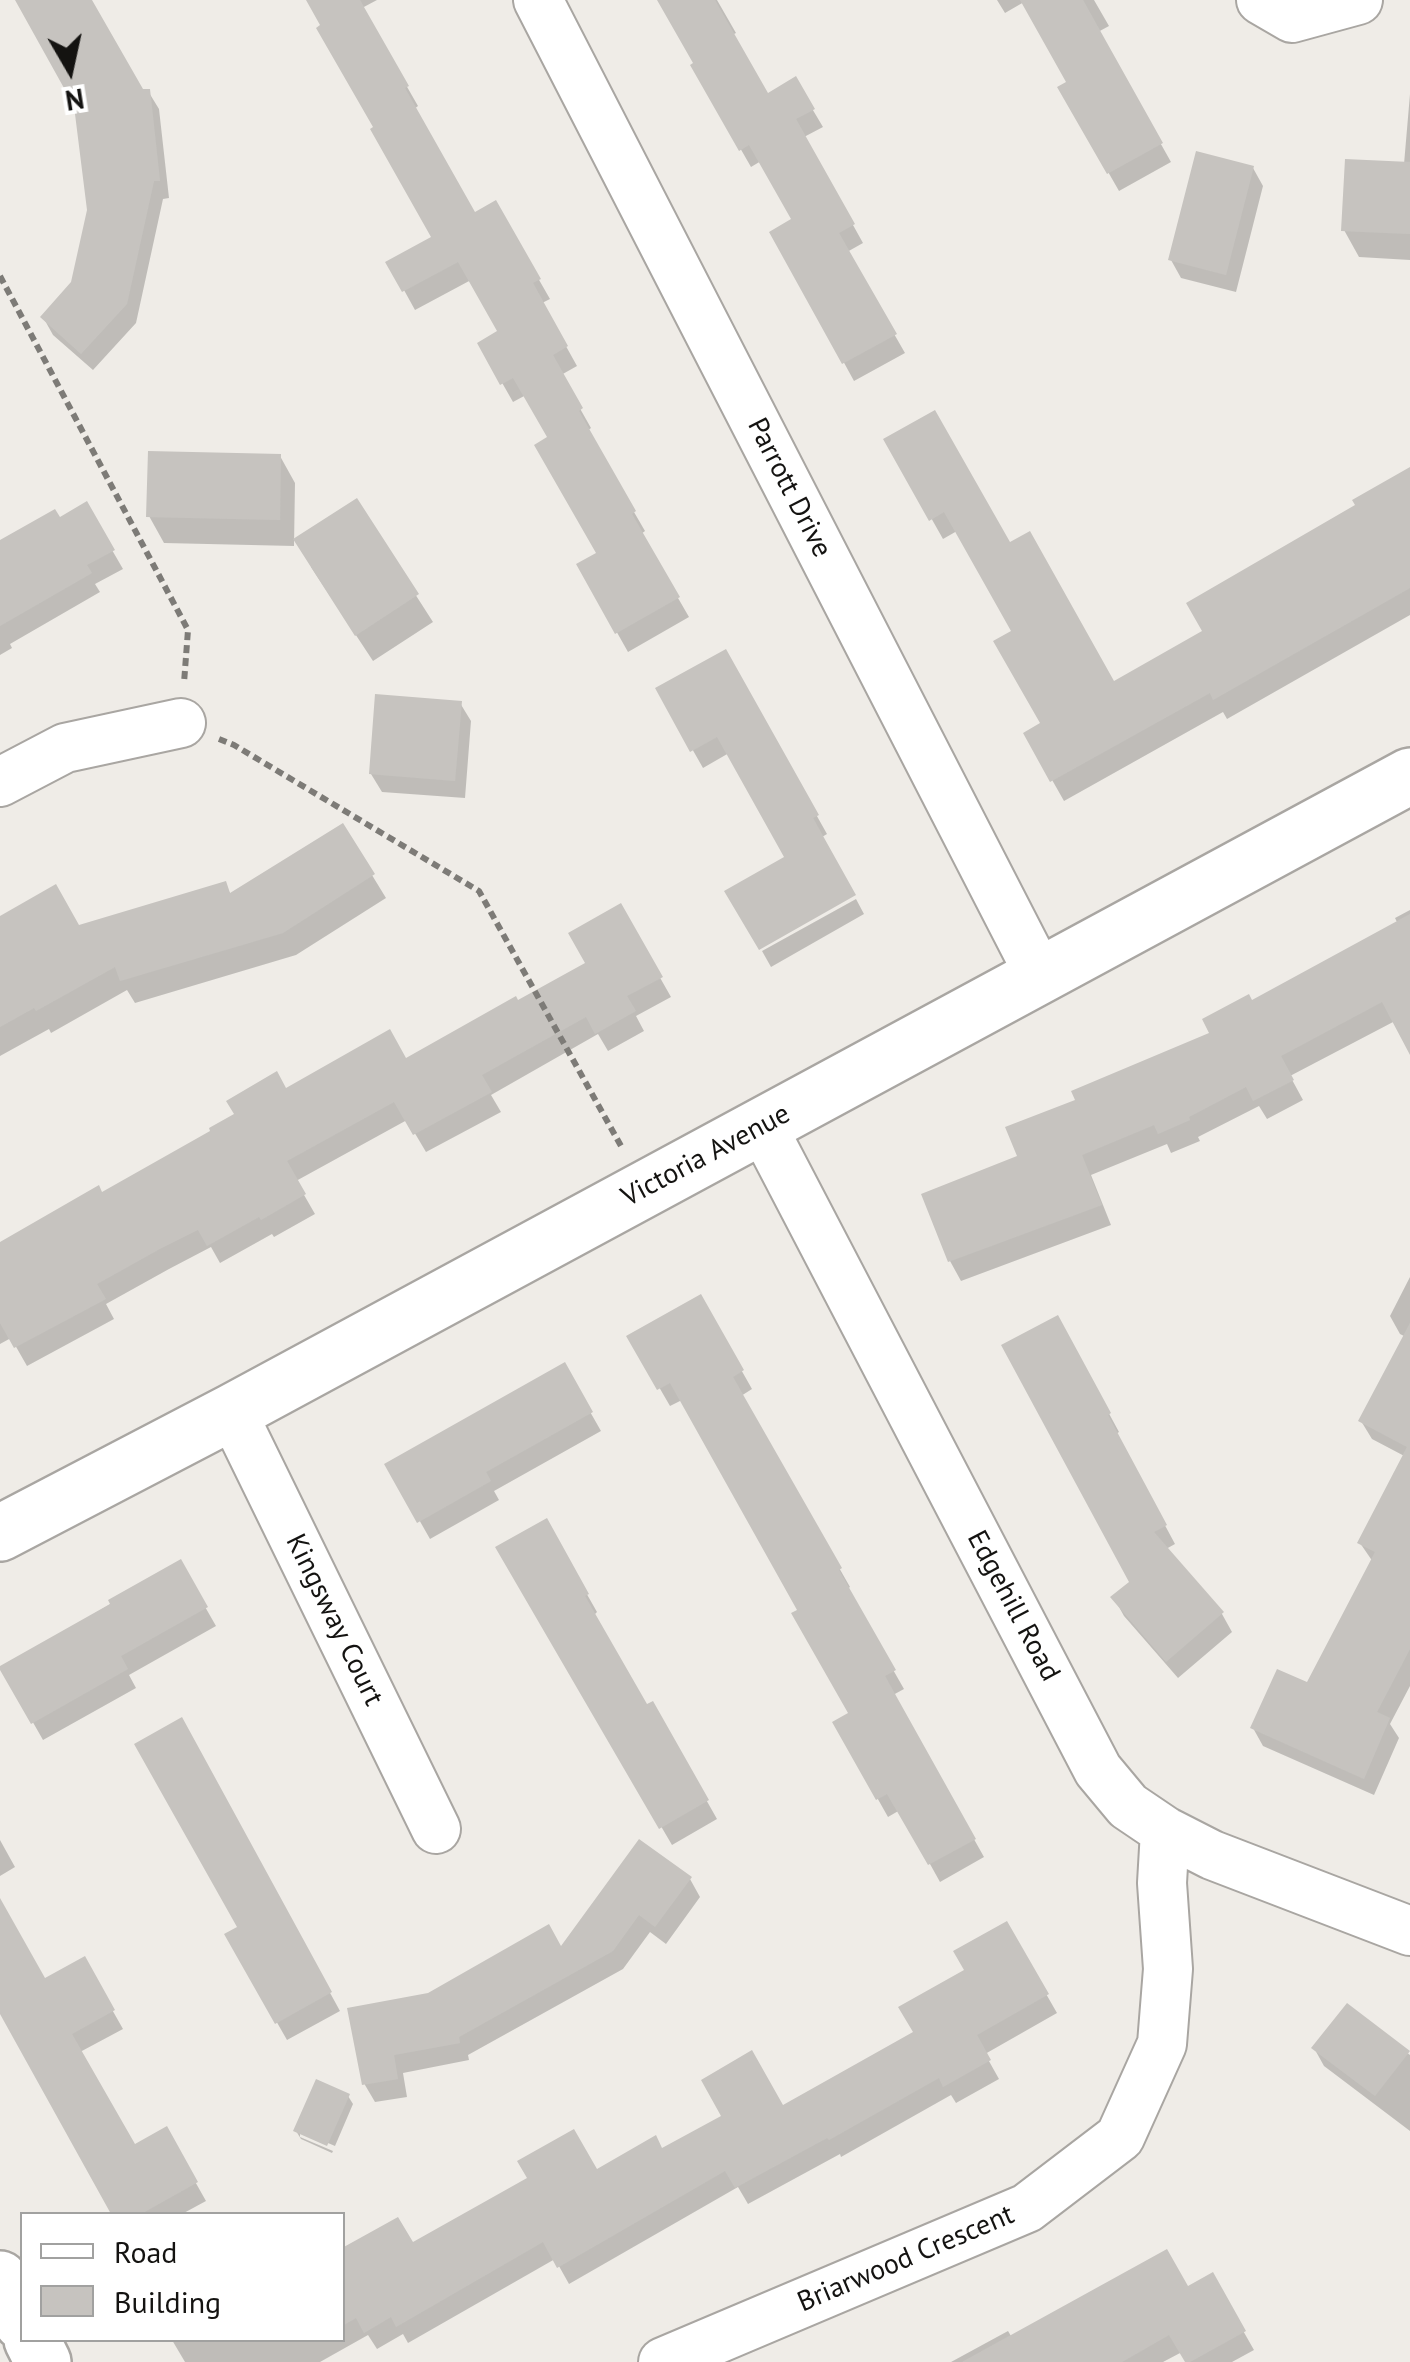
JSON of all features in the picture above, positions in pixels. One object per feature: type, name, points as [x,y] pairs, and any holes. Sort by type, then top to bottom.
[{"type":"street","name":"Parrott Drive","points":[[538,0],[1040,976]]},
{"type":"street","points":[[1262,0],[1292,18],[1358,0]]},
{"type":"street","points":[[0,782],[65,748],[180,723]]},
{"type":"street","name":"Victoria Avenue","points":[[0,1533],[232,1412],[1410,776]]},
{"type":"street","name":"Edgehill Road","points":[[762,1126],[1098,1770],[1128,1806],[1165,1831],[1212,1855],[1410,1931]]},
{"type":"street","name":"Kingsway Court","points":[[232,1412],[436,1829]]},
{"type":"street","name":"Briarwood Crescent","points":[[663,2362],[1027,2208],[1120,2138],[1162,2044],[1168,1969],[1162,1883],[1165,1831]]},
{"type":"street","points":[[0,2278],[20,2318]]},
{"type":"path","points":[[0,276],[188,630],[180,723],[234,745],[479,891],[613,1131]]},
{"type":"building","points":[[15,0],[92,0],[143,89],[150,89],[160,181],[154,181],[127,304],[81,354],[40,317],[71,282],[87,210],[74,106]]},
{"type":"building","points":[[306,0],[360,0],[475,212],[496,200],[541,279],[533,283],[568,346],[553,355],[583,408],[579,411],[636,511],[632,514],[680,597],[615,634],[576,564],[596,553],[534,445],[547,437],[513,378],[500,385],[477,343],[497,331],[458,262],[402,292],[385,262],[431,237],[316,28],[320,25]]},
{"type":"building","points":[[657,0],[715,0],[768,93],[796,76],[815,109],[796,119],[855,224],[839,233],[897,334],[842,364],[769,232],[791,219],[749,145],[739,151]]},
{"type":"building","points":[[1020,0],[1083,0],[1163,143],[1107,174],[1057,87],[1066,82]]},
{"type":"building","points":[[1196,151],[1254,166],[1226,275],[1168,260]]},
{"type":"building","points":[[1345,159],[1410,162],[1410,234],[1341,231]]},
{"type":"building","points":[[935,410],[1010,542],[1030,531],[1114,681],[1202,631],[1186,603],[1355,505],[1352,500],[1410,467],[1410,588],[1213,700],[1210,693],[1050,782],[1023,733],[1040,723],[993,641],[1011,631],[944,512],[929,521],[883,439]]},
{"type":"building","points":[[148,451],[281,454],[280,520],[146,517]]},
{"type":"building","points":[[357,498],[419,594],[355,636],[293,539]]},
{"type":"building","points":[[87,501],[115,550],[87,565],[92,573],[0,626],[0,540],[55,509],[60,517]]},
{"type":"building","points":[[726,649],[819,815],[813,818],[856,895],[759,950],[724,891],[784,857],[717,737],[690,752],[655,688]]},
{"type":"building","points":[[375,694],[462,701],[455,781],[369,774]]},
{"type":"building","points":[[343,823],[375,874],[283,933],[120,981],[115,967],[0,1027],[0,916],[56,884],[79,925],[226,881],[230,893]]},
{"type":"building","points":[[621,903],[663,977],[627,996],[636,1011],[595,1034],[586,1017],[482,1075],[492,1092],[413,1135],[394,1102],[287,1161],[306,1194],[207,1246],[198,1230],[158,1250],[97,1284],[106,1299],[14,1348],[0,1323],[0,1242],[99,1185],[102,1192],[210,1131],[209,1128],[234,1114],[226,1101],[277,1071],[286,1088],[390,1029],[406,1058],[516,996],[518,1000],[585,963],[568,933]]},
{"type":"building","points":[[1410,914],[1410,1055],[1382,1002],[1281,1056],[1294,1080],[1253,1101],[1246,1087],[1158,1134],[1154,1125],[1082,1155],[1102,1205],[948,1262],[921,1194],[1017,1156],[1005,1127],[1075,1100],[1071,1091],[1209,1033],[1202,1019],[1249,994],[1252,1000]]},
{"type":"building","points":[[701,1294],[744,1370],[733,1377],[896,1670],[885,1676],[976,1839],[928,1865],[887,1794],[876,1800],[832,1722],[848,1713],[791,1613],[797,1610],[670,1383],[657,1390],[626,1336]]},
{"type":"building","points":[[1058,1315],[1167,1525],[1154,1532],[1224,1612],[1166,1662],[1110,1597],[1129,1582],[1001,1345]]},
{"type":"building","points":[[1410,1323],[1410,1649],[1377,1712],[1390,1718],[1364,1779],[1250,1728],[1277,1669],[1307,1682],[1375,1552],[1357,1543],[1407,1447],[1358,1421]]},
{"type":"building","points":[[565,1362],[593,1412],[486,1472],[491,1481],[417,1523],[384,1464]]},
{"type":"building","points":[[547,1518],[589,1594],[585,1596],[647,1704],[653,1701],[709,1800],[659,1829],[495,1547]]},
{"type":"building","points":[[181,1559],[208,1607],[121,1656],[128,1669],[31,1724],[0,1666]]},
{"type":"building","points":[[182,1717],[332,1992],[275,2024],[224,1934],[237,1927],[134,1744]]},
{"type":"building","points":[[639,1839],[692,1877],[655,1927],[639,1915],[613,1951],[459,2037],[460,2043],[394,2055],[398,2079],[362,2085],[347,2008],[428,1993],[549,1924],[561,1946]]},
{"type":"building","points":[[0,1898],[45,1978],[85,1956],[115,2010],[72,2034],[135,2144],[167,2126],[198,2182],[145,2212],[110,2212],[0,2014]]},
{"type":"building","points":[[1007,1921],[1049,1994],[977,2035],[991,2060],[943,2087],[939,2078],[735,2188],[725,2171],[557,2268],[543,2242],[396,2327],[391,2317],[364,2333],[356,2318],[345,2324],[345,2246],[398,2217],[413,2242],[527,2178],[517,2161],[574,2129],[597,2169],[656,2135],[662,2148],[721,2116],[701,2080],[752,2050],[783,2105],[913,2032],[898,2007],[964,1970],[953,1951]]},
{"type":"building","points":[[1347,2003],[1410,2051],[1375,2096],[1311,2048]]},
{"type":"building","points":[[316,2079],[350,2094],[327,2146],[293,2131]]},
{"type":"building","points":[[1167,2249],[1188,2286],[1213,2272],[1246,2331],[1190,2362],[1185,2362],[1169,2335],[1122,2362],[962,2362]]}]
